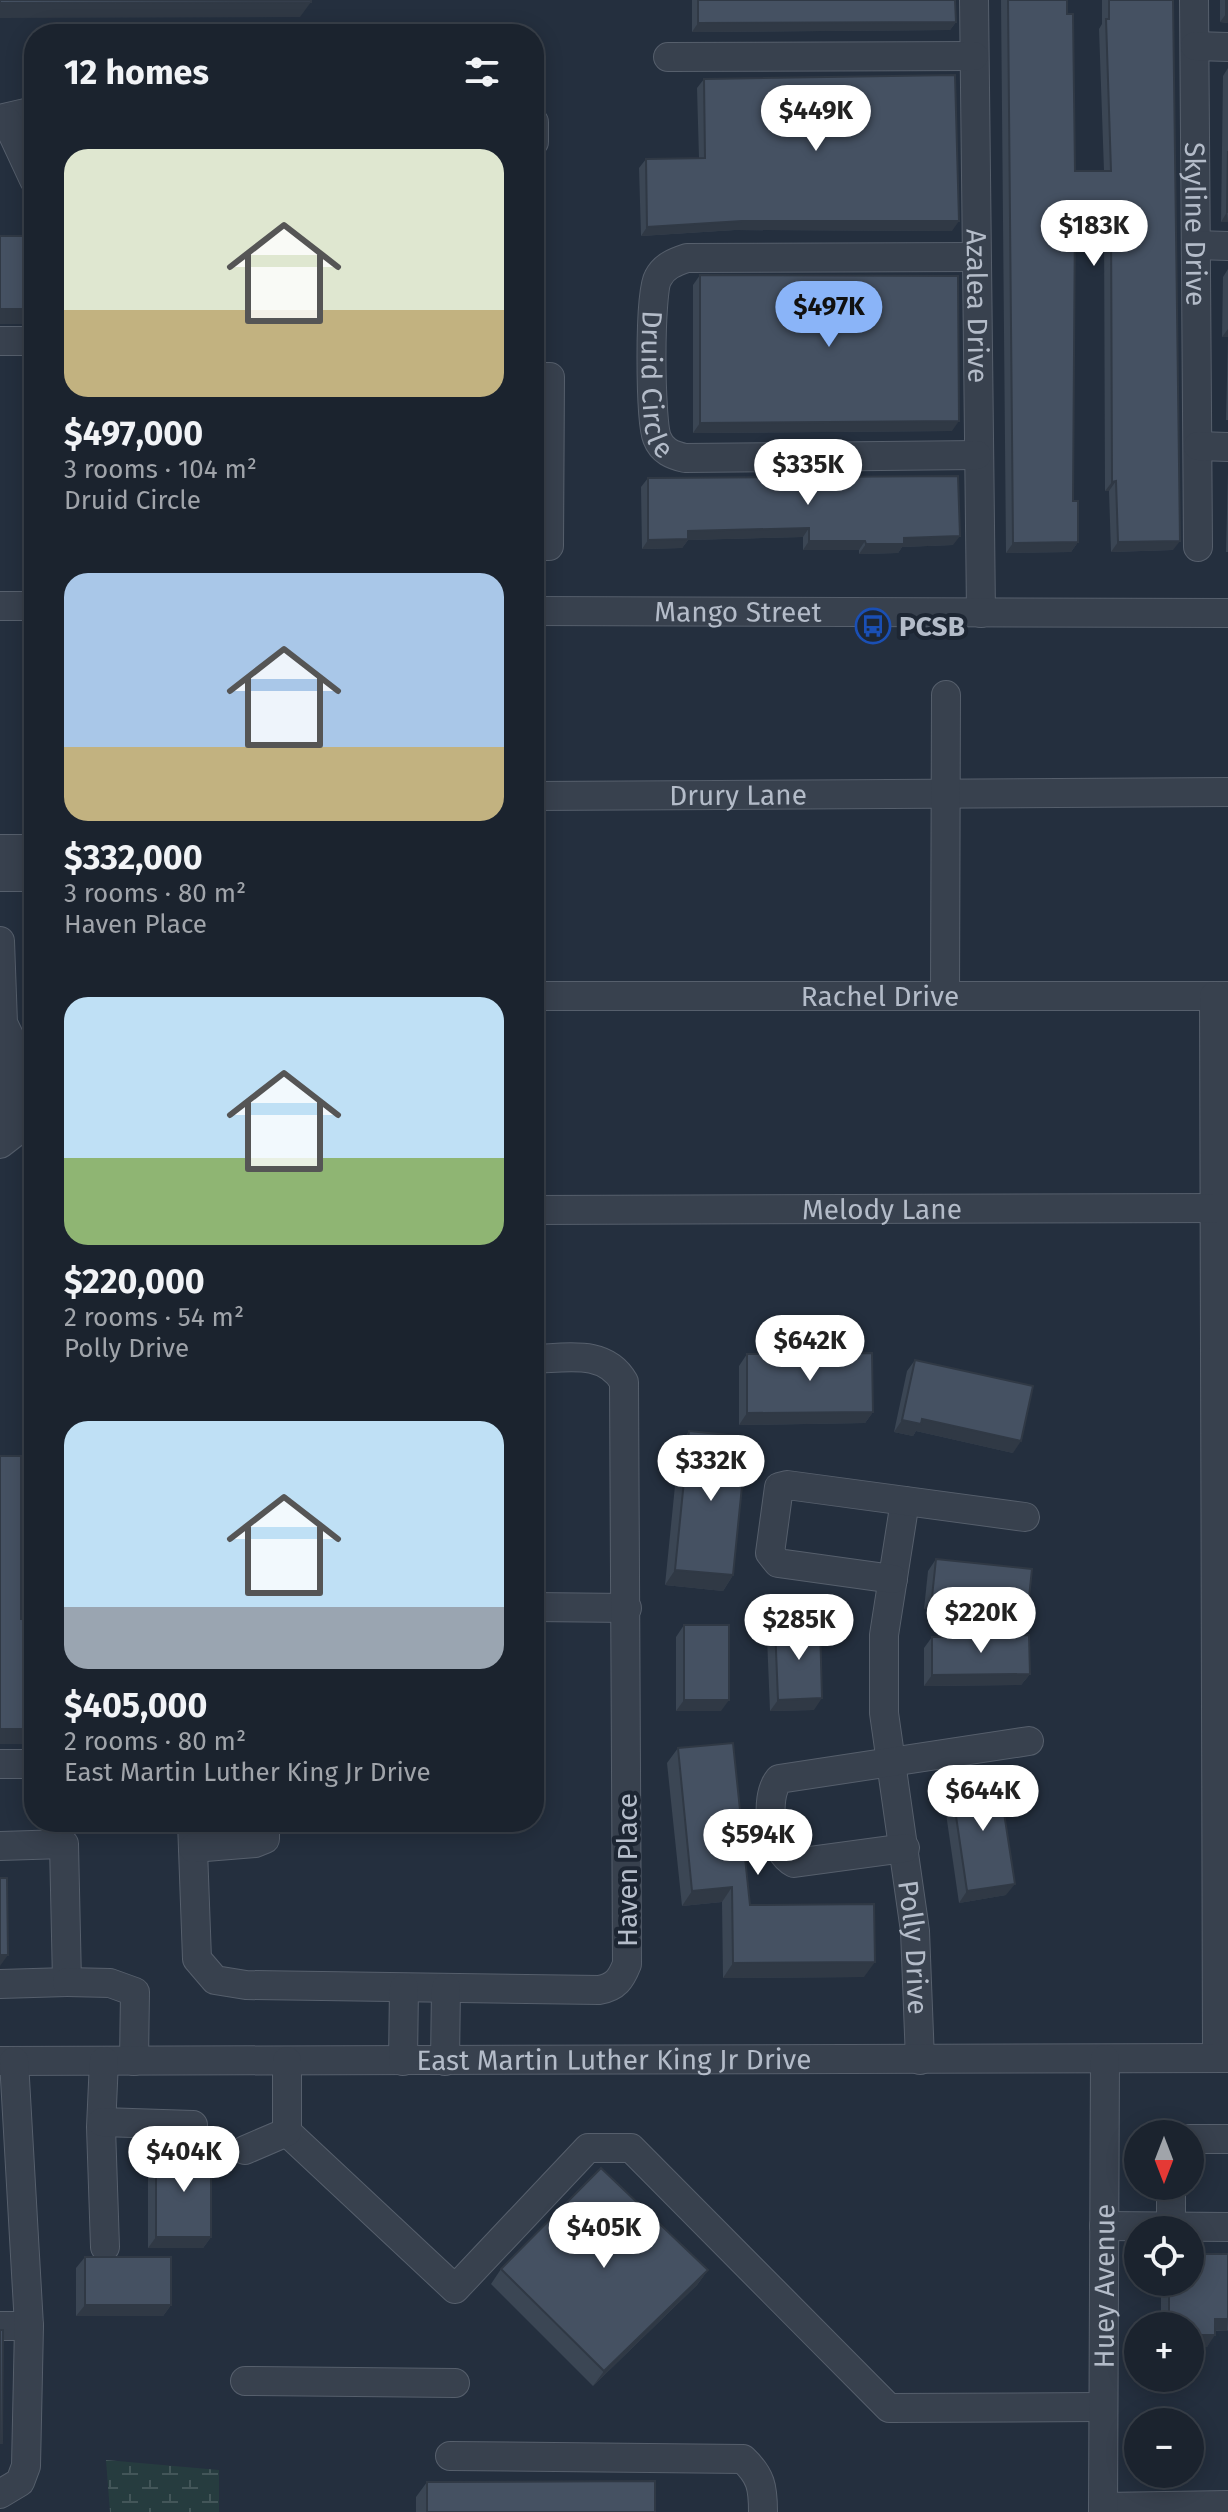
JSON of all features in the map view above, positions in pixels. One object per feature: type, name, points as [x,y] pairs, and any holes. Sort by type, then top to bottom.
[{"type":"street","name":"Azalea Drive","points":[[974,0],[974,257],[981,613]]},
{"type":"street","name":"Skyline Drive","points":[[1194,0],[1198,547]]},
{"type":"street","points":[[1195,46],[1228,47]]},
{"type":"street","points":[[668,57],[974,56]]},
{"type":"street","points":[[24,114],[3,120],[24,161]]},
{"type":"street","points":[[1196,245],[1228,246]]},
{"type":"street","name":"Druid Circle","points":[[974,257],[687,258],[663,270],[652,294],[654,426],[662,446],[672,455],[685,458],[977,455]]},
{"type":"street","points":[[0,341],[24,341]]},
{"type":"street","points":[[544,377],[550,377],[549,546],[544,546]]},
{"type":"street","points":[[1198,446],[1228,447]]},
{"type":"street","points":[[0,606],[24,606]]},
{"type":"street","name":"Mango Street","points":[[544,611],[1228,613]]},
{"type":"street","points":[[945,995],[946,695]]},
{"type":"street","name":"Drury Lane","points":[[544,796],[1228,792]]},
{"type":"street","points":[[0,849],[24,849]]},
{"type":"street","points":[[0,877],[24,877]]},
{"type":"street","points":[[0,941],[3,1023],[12,1042],[13,1134],[0,1144]]},
{"type":"street","name":"Rachel Drive","points":[[544,996],[1221,996]]},
{"type":"street","points":[[1221,996],[1223,2058]]},
{"type":"street","name":"Melody Lane","points":[[544,1210],[1221,1208]]},
{"type":"street","name":"Haven Place","points":[[193,1835],[197,1959],[215,1980],[246,1985],[599,1990],[610,1988],[621,1979],[627,1964],[624,1382],[618,1371],[597,1358],[544,1359]]},
{"type":"street","points":[[893,1579],[778,1563],[770,1553],[776,1491],[787,1485],[1025,1517]]},
{"type":"street","name":"Polly Drive","points":[[905,1501],[882,1654],[884,1713],[905,1848],[915,1941],[920,2060]]},
{"type":"street","points":[[544,1607],[627,1608]]},
{"type":"street","points":[[905,1848],[794,1863],[785,1858],[778,1848],[770,1799],[772,1788],[779,1779],[1029,1741]]},
{"type":"street","points":[[0,1764],[24,1764]]},
{"type":"street","points":[[193,1835],[255,1843],[265,1839],[265,1832]]},
{"type":"street","points":[[0,1846],[64,1844],[67,1982]]},
{"type":"street","points":[[0,1984],[110,1983],[135,1992],[134,2061]]},
{"type":"street","points":[[403,2061],[404,1988]]},
{"type":"street","points":[[445,2061],[446,1988]]},
{"type":"street","name":"East Martin Luther King Jr Drive","points":[[7,2061],[1223,2058]]},
{"type":"street","name":"Huey Avenue","points":[[1103,2510],[1105,2059]]},
{"type":"street","points":[[0,2494],[20,2482],[26,2466],[14,2326],[7,2061]]},
{"type":"street","points":[[104,2061],[105,2247]]},
{"type":"street","points":[[287,2061],[287,2132],[455,2289],[588,2148],[631,2148],[889,2408],[1102,2407]]},
{"type":"street","points":[[102,2122],[193,2125]]},
{"type":"street","points":[[245,2150],[287,2132]]},
{"type":"street","points":[[1204,2139],[1228,2139]]},
{"type":"street","points":[[1104,2226],[1124,2226]]},
{"type":"street","points":[[1204,2227],[1228,2227]]},
{"type":"street","points":[[0,2475],[6,2470],[8,2459],[14,2326]]},
{"type":"street","points":[[245,2381],[455,2383]]},
{"type":"street","points":[[450,2456],[743,2459],[756,2471],[763,2484],[763,2512]]},
{"type":"street","points":[[1103,2510],[1228,2505]]},
{"type":"green space","points":[[106,2460],[219,2470],[219,2512],[110,2512]]},
{"type":"building","points":[[0,0],[311,0],[311,2],[0,3]]},
{"type":"building","points":[[698,0],[955,0],[956,22],[698,23]]},
{"type":"building","points":[[1008,0],[1067,0],[1067,14],[1073,14],[1075,171],[1111,171],[1106,19],[1109,19],[1109,0],[1173,0],[1180,541],[1118,542],[1116,481],[1112,482],[1111,210],[1075,211],[1073,501],[1078,501],[1078,542],[1013,543]]},
{"type":"building","points":[[955,75],[959,221],[742,221],[647,227],[646,159],[705,158],[704,79]]},
{"type":"building","points":[[0,236],[24,236],[24,309],[0,309]]},
{"type":"building","points":[[700,275],[958,276],[959,421],[700,423]]},
{"type":"building","points":[[958,476],[960,536],[904,538],[904,544],[809,541],[809,528],[688,531],[688,539],[648,540],[648,478]]},
{"type":"building","points":[[872,1353],[873,1412],[747,1413],[747,1354]]},
{"type":"building","points":[[915,1360],[1033,1386],[1021,1441],[922,1419],[921,1424],[902,1420]]},
{"type":"building","points":[[689,1431],[747,1437],[733,1575],[675,1570]]},
{"type":"building","points":[[0,1456],[21,1456],[24,1729],[0,1729]]},
{"type":"building","points":[[936,1559],[1032,1569],[1028,1607],[932,1597]]},
{"type":"building","points":[[684,1625],[729,1625],[729,1700],[684,1700]]},
{"type":"building","points":[[820,1625],[822,1698],[778,1700],[775,1626]]},
{"type":"building","points":[[1029,1635],[1030,1674],[932,1675],[932,1637]]},
{"type":"building","points":[[733,1743],[750,1905],[874,1904],[875,1962],[733,1963],[732,1887],[692,1891],[678,1748]]},
{"type":"building","points":[[998,1774],[1015,1884],[967,1891],[951,1782]]},
{"type":"building","points":[[0,1878],[7,1878],[8,1955],[0,1955]]},
{"type":"building","points":[[156,2151],[211,2151],[211,2237],[156,2237]]},
{"type":"building","points":[[601,2168],[708,2270],[604,2371],[501,2269]]},
{"type":"building","points":[[1204,2254],[1228,2254],[1228,2319],[1215,2319],[1215,2335],[1204,2335],[1204,2312],[1169,2312],[1169,2296],[1204,2296]]},
{"type":"building","points":[[85,2257],[171,2257],[171,2305],[85,2305]]},
{"type":"building","points":[[0,2330],[3,2330],[2,2443],[0,2443]]},
{"type":"building","points":[[655,2481],[655,2512],[427,2512],[427,2482]]},
{"type":"place","name":"PCSB","points":[[873,626]]}]
